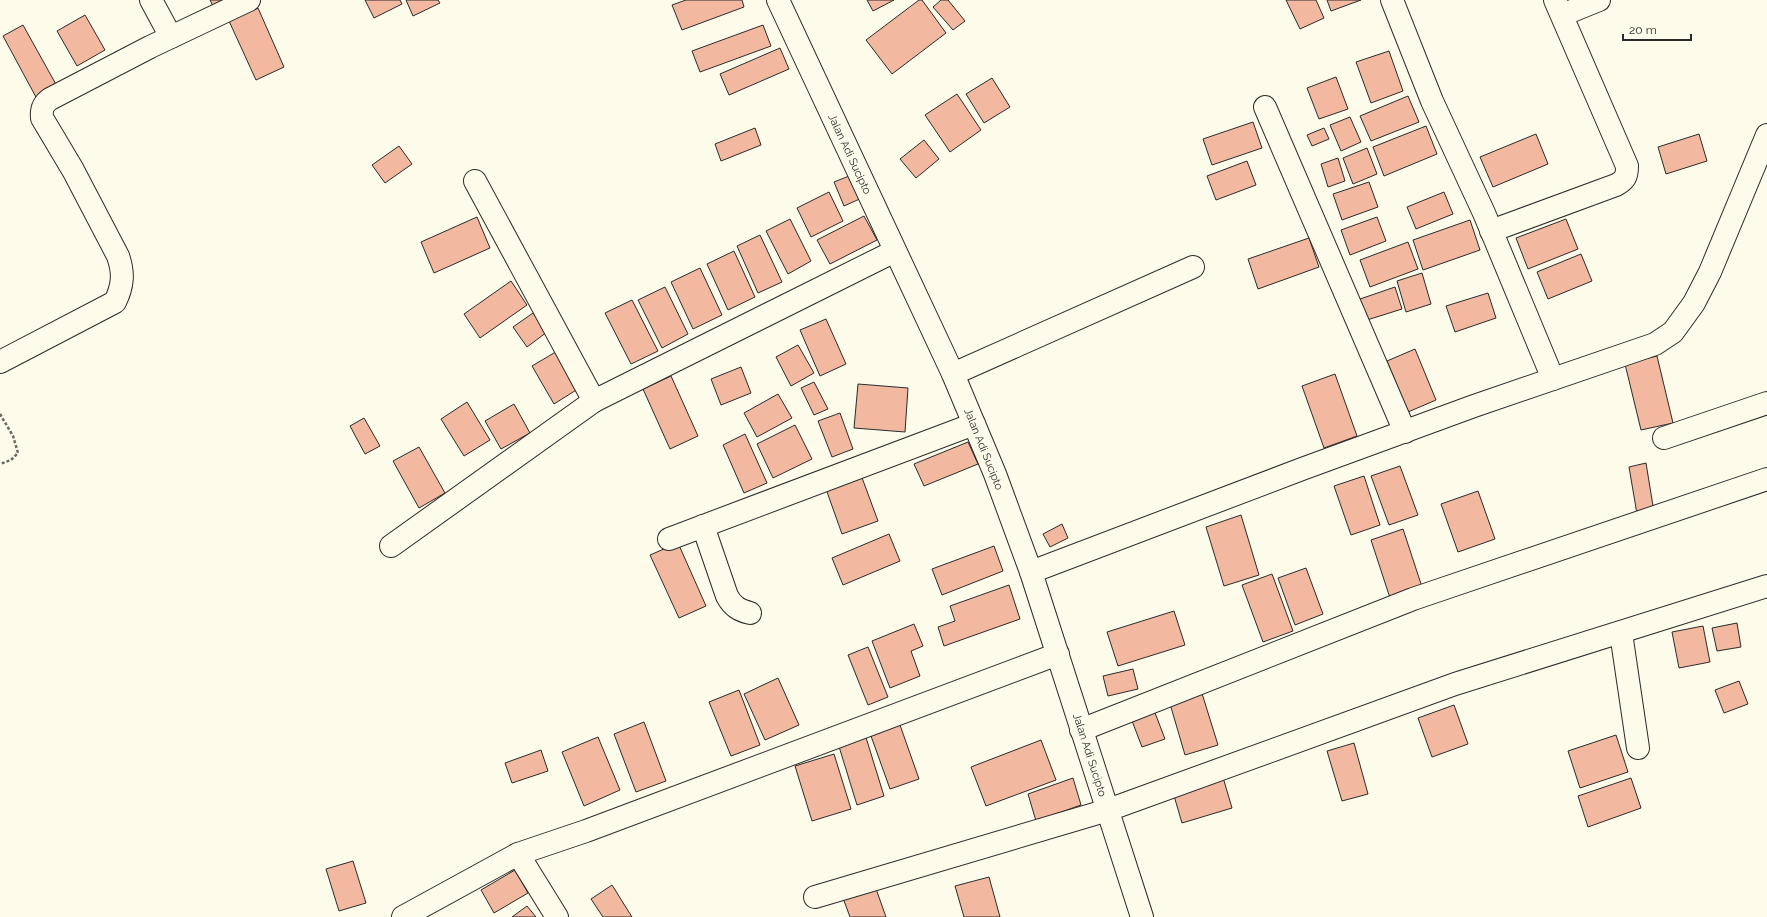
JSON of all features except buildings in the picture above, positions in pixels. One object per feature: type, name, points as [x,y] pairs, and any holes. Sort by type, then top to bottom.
[{"type":"street","points":[[151,0],[171,37]]},
{"type":"street","points":[[0,362],[115,302],[122,280],[122,267],[118,256],[73,170],[42,118],[41,111],[44,104],[57,95],[171,37],[249,0]]},
{"type":"street","name":"Jalan Adi Sucipto","points":[[778,0],[953,374],[995,474],[1031,572],[1142,917]]},
{"type":"street","points":[[1392,0],[1432,101],[1492,231],[1553,379]]},
{"type":"street","points":[[1492,231],[1616,185],[1624,180],[1627,175],[1627,166],[1559,8],[1599,0]]},
{"type":"street","points":[[1265,107],[1404,432]]},
{"type":"street","points":[[1031,572],[1404,432],[1655,344],[1673,332],[1694,303],[1710,272],[1767,134]]},
{"type":"street","points":[[476,181],[594,401]]},
{"type":"street","points":[[391,546],[594,401],[895,251]]},
{"type":"street","points":[[953,374],[1193,267]]},
{"type":"street","points":[[1664,438],[1767,403]]},
{"type":"street","points":[[669,539],[974,424]]},
{"type":"street","points":[[1081,730],[1413,599],[1767,479]]},
{"type":"street","points":[[703,526],[727,596],[732,605],[739,610],[750,613]]},
{"type":"street","points":[[815,897],[1108,810],[1455,684],[1767,586]]},
{"type":"street","points":[[1621,633],[1638,748]]},
{"type":"street","points":[[403,917],[518,854],[586,831],[1058,654]]},
{"type":"street","points":[[518,854],[557,917]]},
{"type":"path","points":[[0,414],[13,436],[18,453],[11,460],[0,464]]}]
